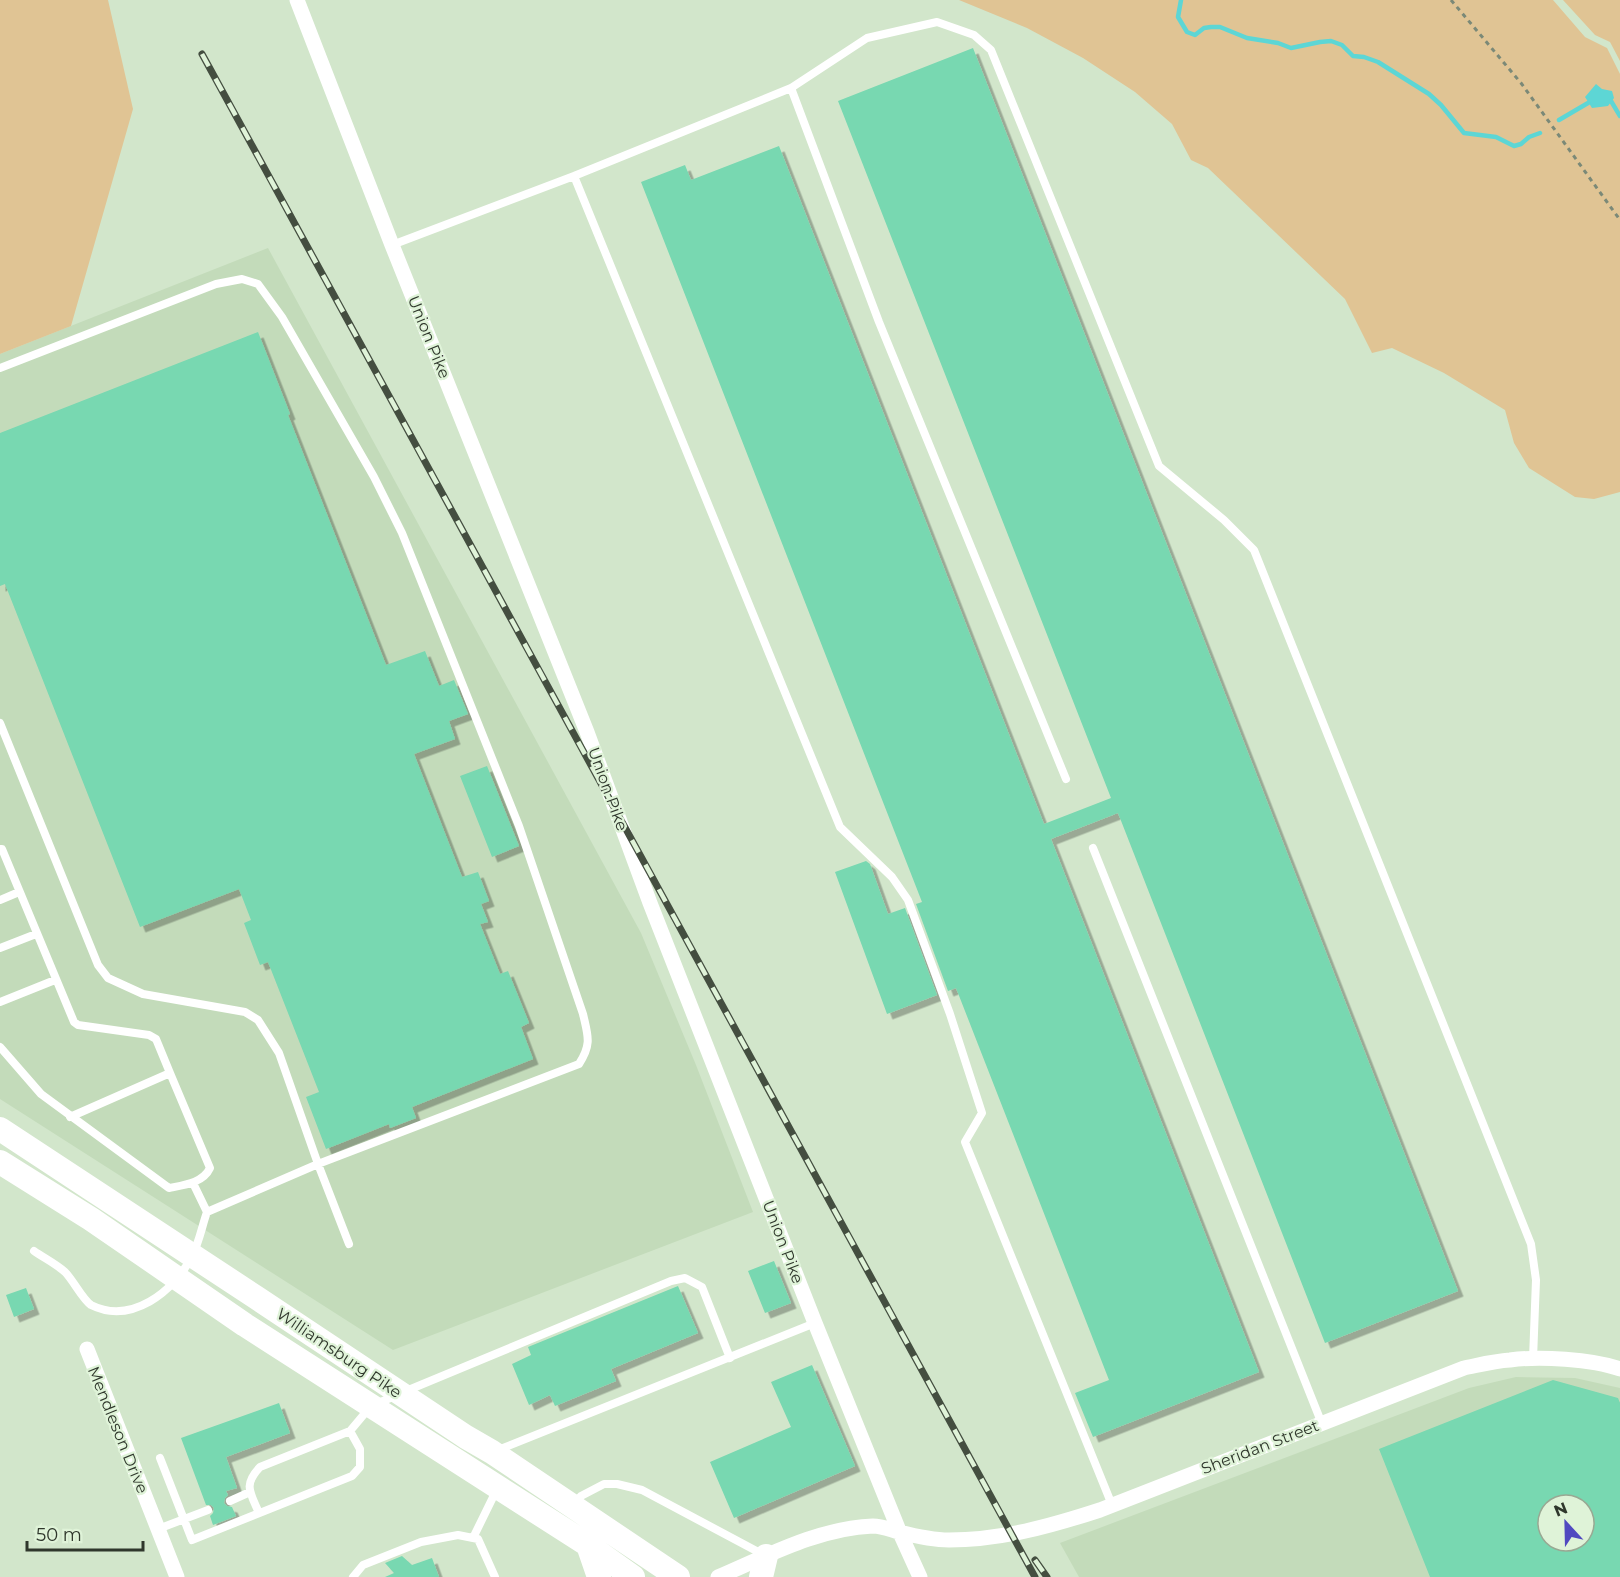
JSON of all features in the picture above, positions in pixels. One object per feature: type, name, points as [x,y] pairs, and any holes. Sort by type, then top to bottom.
[{"type":"main road","name":"Williamsburg Pike","points":[[0,1130],[492,1452],[678,1577]]},
{"type":"main road","name":"Williamsburg Pike","points":[[0,1162],[91,1219],[371,1406],[588,1545],[633,1577]]},
{"type":"main road","points":[[588,1545],[599,1577]]},
{"type":"street","name":"Union Pike","points":[[297,0],[392,245],[587,732],[650,903],[815,1323],[920,1577]]},
{"type":"street","name":"Mendleson Drive","points":[[87,1349],[177,1577]]},
{"type":"street","name":"Sheridan Street","points":[[718,1577],[764,1566],[826,1534],[852,1528],[876,1526],[900,1533],[948,1540],[1011,1534],[1055,1525],[1464,1368],[1511,1359],[1533,1359],[1606,1364],[1620,1369]]},
{"type":"lane","points":[[392,245],[574,176],[791,88],[867,38],[937,22],[974,35],[991,50],[1160,466],[1224,520],[1254,550],[1531,1244],[1536,1280],[1533,1359]]},
{"type":"lane","points":[[791,88],[879,322],[1066,779]]},
{"type":"lane","points":[[574,176],[840,827],[892,877],[908,900],[950,1014],[982,1113],[965,1142],[1112,1505]]},
{"type":"lane","points":[[0,368],[216,284],[242,279],[258,284],[282,317],[327,394],[374,477],[397,524],[515,815],[584,1014],[589,1041],[586,1054],[579,1064],[318,1164],[207,1212]]},
{"type":"lane","points":[[0,723],[98,965],[108,978],[143,994],[245,1012],[258,1020],[279,1053],[349,1245]]},
{"type":"lane","points":[[1093,848],[1322,1424]]},
{"type":"lane","points":[[0,1047],[41,1094],[169,1188],[193,1183],[207,1174],[210,1168],[156,1039],[149,1035],[78,1025],[74,1022],[1,849]]},
{"type":"lane","points":[[0,900],[19,892]]},
{"type":"lane","points":[[0,948],[36,934]]},
{"type":"lane","points":[[0,1002],[55,981]]},
{"type":"lane","points":[[70,1117],[170,1073]]},
{"type":"lane","points":[[34,1251],[65,1272],[88,1304],[111,1312],[136,1309],[152,1302],[177,1278],[192,1256],[207,1212],[193,1183]]},
{"type":"lane","points":[[259,1513],[248,1485],[251,1477],[260,1467],[351,1431],[371,1406],[671,1281],[685,1278],[702,1287],[730,1358]]},
{"type":"lane","points":[[492,1452],[815,1323]]},
{"type":"lane","points":[[160,1458],[192,1540],[352,1476],[360,1467],[360,1449],[351,1431]]},
{"type":"lane","points":[[572,1506],[581,1496],[604,1484],[617,1484],[642,1490],[764,1566]]},
{"type":"lane","points":[[473,1538],[497,1488]]},
{"type":"lane","points":[[230,1501],[250,1492]]},
{"type":"lane","points":[[158,1529],[207,1510]]},
{"type":"lane","points":[[353,1577],[363,1565],[421,1542],[458,1535],[478,1539],[495,1577]]},
{"type":"path","points":[[1451,0],[1521,83],[1620,220]]},
{"type":"shaded area","points":[[0,0],[108,0],[133,109],[71,326],[0,354]]},
{"type":"shaded area","points":[[959,0],[1553,0],[1585,37],[1607,48],[1620,74],[1620,492],[1594,499],[1575,497],[1529,468],[1514,443],[1505,410],[1444,373],[1392,348],[1372,353],[1345,299],[1208,168],[1191,160],[1172,124],[1135,92],[1083,58],[1027,28]]},
{"type":"shaded area","points":[[1563,0],[1620,0],[1620,61],[1610,42],[1595,35]]},
{"type":"shaded area","points":[[268,248],[641,933],[696,1065],[753,1212],[393,1350],[0,1099],[0,354]]},
{"type":"shaded area","points":[[1516,1377],[1575,1378],[1620,1388],[1620,1577],[1079,1577],[1060,1543],[1469,1388]]},
{"type":"water","points":[[1596,84],[1602,89],[1612,91],[1614,98],[1608,106],[1592,108],[1585,97]]},
{"type":"building","points":[[973,48],[1458,1291],[1325,1343],[1118,813],[1051,839],[1259,1372],[1093,1437],[1075,1393],[1109,1380],[956,988],[948,991],[916,904],[922,902],[641,182],[685,165],[691,180],[779,146],[1044,824],[1111,798],[838,101]]},
{"type":"building","points":[[258,332],[386,665],[425,651],[439,686],[454,680],[468,714],[449,721],[455,739],[414,754],[462,877],[478,872],[489,901],[481,904],[488,922],[480,924],[500,974],[508,971],[529,1023],[521,1027],[533,1059],[412,1107],[416,1118],[390,1128],[389,1124],[326,1149],[306,1097],[319,1092],[268,962],[260,965],[244,923],[251,920],[239,889],[140,927],[5,584],[0,586],[0,433]]},
{"type":"building","points":[[487,766],[519,846],[492,857],[460,776]]},
{"type":"building","points":[[866,861],[870,864],[888,914],[905,908],[937,995],[887,1014],[835,872]]},
{"type":"building","points":[[774,1261],[791,1303],[765,1313],[748,1271]]},
{"type":"building","points":[[678,1286],[698,1333],[611,1369],[616,1381],[555,1406],[550,1395],[529,1405],[512,1364],[531,1355],[528,1347]]},
{"type":"building","points":[[26,1288],[34,1309],[14,1317],[6,1295]]},
{"type":"building","points":[[812,1365],[855,1466],[734,1518],[710,1462],[791,1427],[771,1382]]},
{"type":"building","points":[[1553,1380],[1618,1398],[1620,1403],[1620,1577],[1430,1577],[1379,1449]]},
{"type":"building","points":[[279,1403],[290,1433],[226,1457],[237,1488],[226,1491],[228,1495],[224,1503],[232,1507],[236,1516],[213,1525],[210,1516],[214,1508],[206,1505],[181,1438]]},
{"type":"building","points":[[402,1556],[412,1565],[432,1558],[439,1577],[385,1577],[394,1573],[385,1563]]},
{"type":"waterway","points":[[1181,0],[1178,17],[1187,32],[1195,35],[1204,28],[1220,27],[1247,38],[1278,43],[1291,48],[1331,41],[1342,45],[1353,56],[1378,62],[1429,94],[1464,133],[1496,137],[1514,146],[1540,133]]},
{"type":"waterway","points":[[1611,101],[1620,116]]},
{"type":"waterway","points":[[1559,120],[1588,103]]},
{"type":"railway","points":[[202,54],[1035,1577]]},
{"type":"railway","points":[[1035,1560],[1047,1577]]}]
